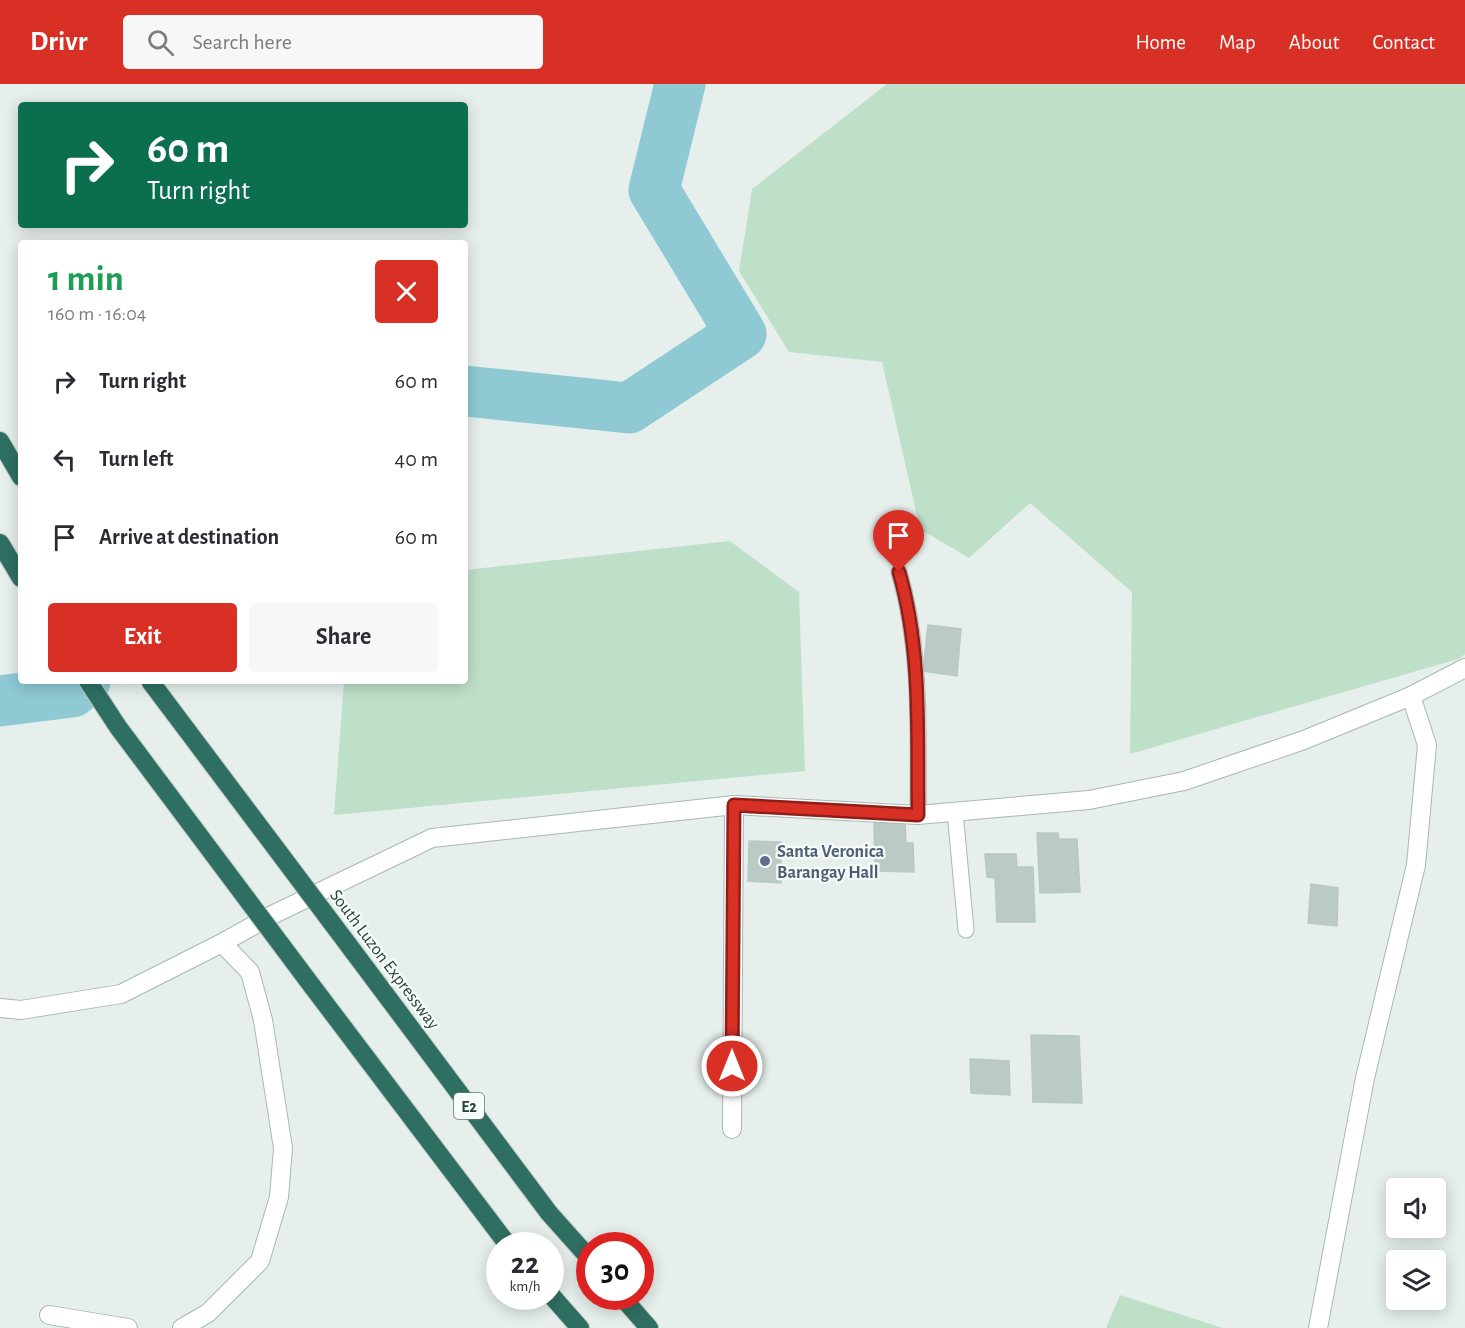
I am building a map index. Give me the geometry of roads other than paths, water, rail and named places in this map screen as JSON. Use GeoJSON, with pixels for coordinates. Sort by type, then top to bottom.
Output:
{"type":"FeatureCollection","features":[{"type":"Feature","properties":{"kind":"highway"},"geometry":{"type":"LineString","coordinates":[[0,441],[18,472]]}},
{"type":"Feature","properties":{"kind":"highway"},"geometry":{"type":"LineString","coordinates":[[0,543],[18,573]]}},
{"type":"Feature","properties":{"kind":"highway"},"geometry":{"type":"LineString","coordinates":[[90,684],[118,727],[498,1232]]}},
{"type":"Feature","properties":{"kind":"highway","name":"South Luzon Expressway"},"geometry":{"type":"LineString","coordinates":[[152,684],[549,1213],[576,1243]]}},
{"type":"Feature","properties":{"kind":"highway"},"geometry":{"type":"LineString","coordinates":[[564,1310],[580,1328]]}},
{"type":"Feature","properties":{"kind":"highway"},"geometry":{"type":"LineString","coordinates":[[633,1310],[649,1328]]}},
{"type":"Feature","properties":{"kind":"street"},"geometry":{"type":"LineString","coordinates":[[0,1008],[21,1010],[121,994],[272,915],[432,838],[734,805],[918,815],[1089,800],[1184,782],[1304,740],[1411,696],[1465,668]]}},
{"type":"Feature","properties":{"kind":"street"},"geometry":{"type":"LineString","coordinates":[[1318,1328],[1365,1078],[1416,866],[1427,745],[1411,696]]}},
{"type":"Feature","properties":{"kind":"street"},"geometry":{"type":"LineString","coordinates":[[732,1129],[734,805]]}},
{"type":"Feature","properties":{"kind":"street"},"geometry":{"type":"LineString","coordinates":[[182,1328],[208,1313],[260,1261],[279,1197],[283,1148],[263,1020],[250,972],[222,943]]}},
{"type":"Feature","properties":{"kind":"street"},"geometry":{"type":"LineString","coordinates":[[49,1315],[128,1328]]}},
{"type":"Feature","properties":{"kind":"lane"},"geometry":{"type":"LineString","coordinates":[[899,572],[908,603],[917,683],[918,815]]}},
{"type":"Feature","properties":{"kind":"lane"},"geometry":{"type":"LineString","coordinates":[[955,812],[966,930]]}},
{"type":"Feature","properties":{"kind":"waterway"},"geometry":{"type":"LineString","coordinates":[[468,391],[629,408],[741,334],[654,190],[680,84]]}},
{"type":"Feature","properties":{"kind":"waterway"},"geometry":{"type":"LineString","coordinates":[[0,701],[72,692],[81,684]]}},
{"type":"Feature","properties":{"kind":"place","name":"Santa Veronica Barangay Hall"},"geometry":{"type":"Point","coordinates":[765,861]}}]}
